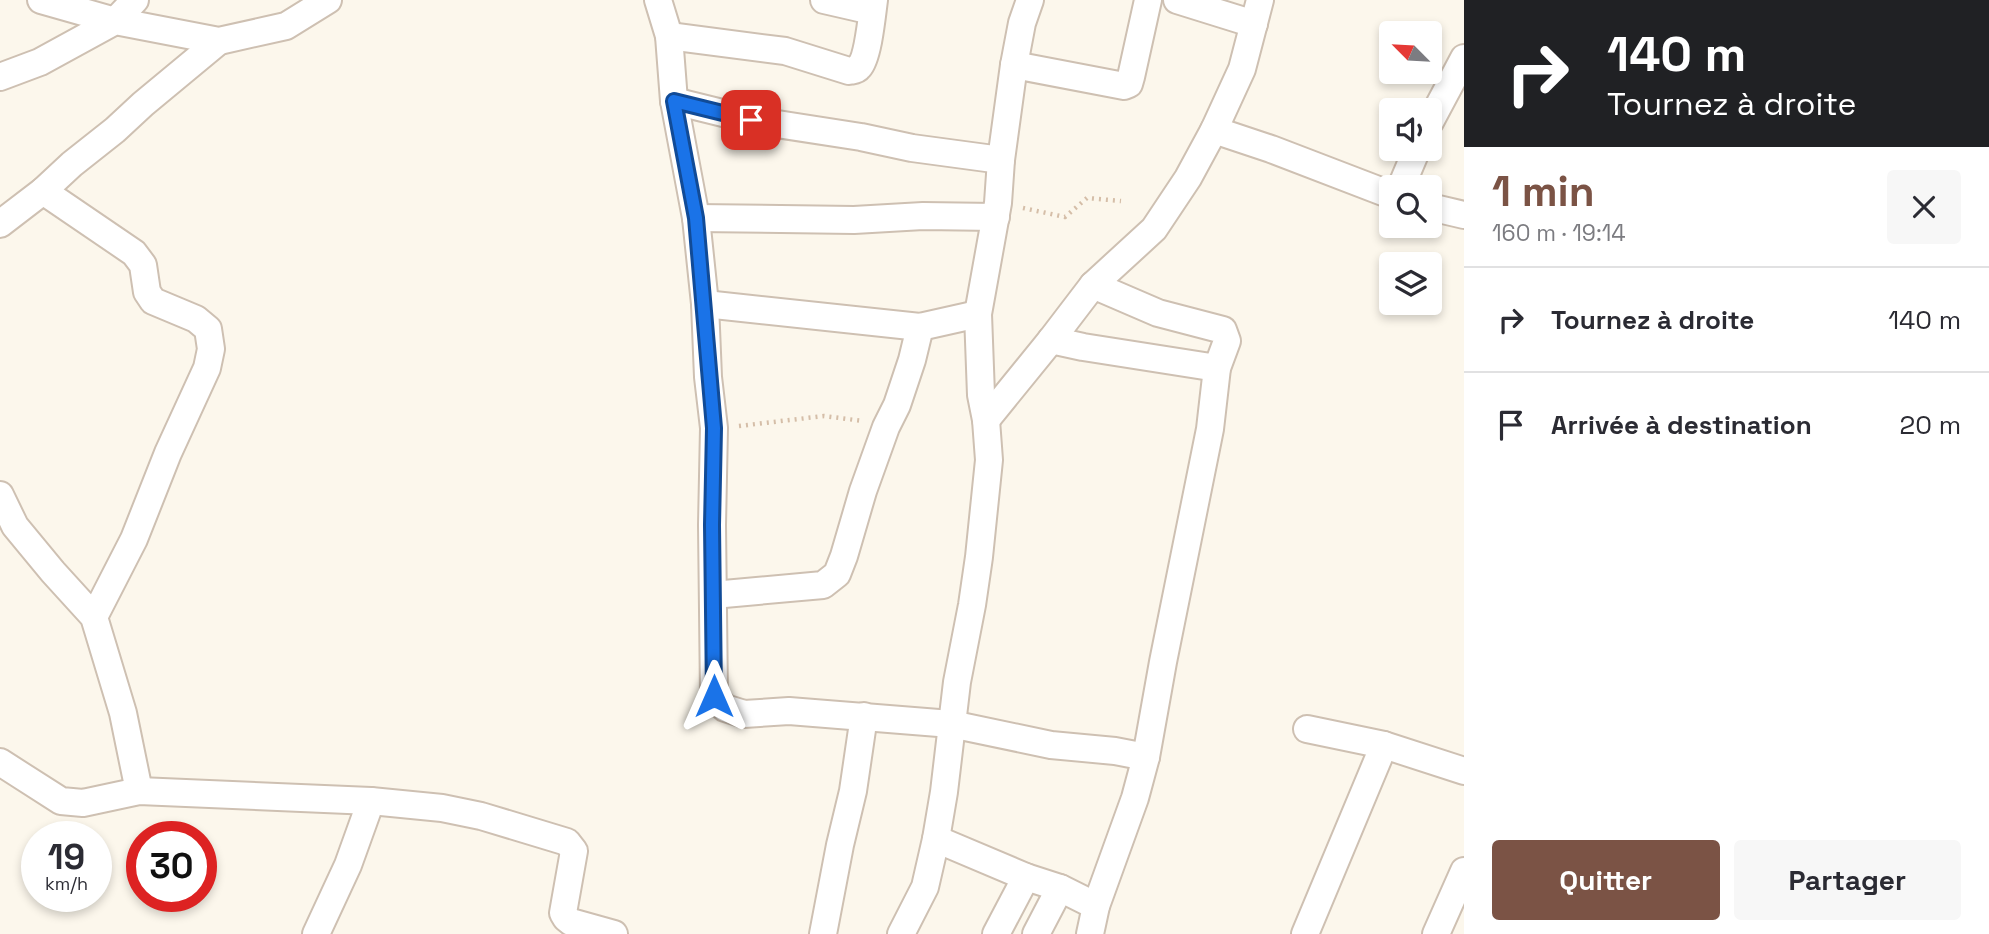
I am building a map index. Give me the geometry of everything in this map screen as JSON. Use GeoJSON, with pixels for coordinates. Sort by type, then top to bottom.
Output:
{"type":"FeatureCollection","features":[{"type":"Feature","properties":{"kind":"street"},"geometry":{"type":"LineString","coordinates":[[41,0],[115,21],[219,41],[286,26],[328,0]]}},
{"type":"Feature","properties":{"kind":"street"},"geometry":{"type":"LineString","coordinates":[[0,77],[40,62],[115,21],[135,0]]}},
{"type":"Feature","properties":{"kind":"street"},"geometry":{"type":"LineString","coordinates":[[658,0],[669,36],[674,101],[696,218],[705,304],[708,377],[714,428],[714,696],[725,708],[744,714],[789,711],[951,724],[1051,745],[1146,757]]}},
{"type":"Feature","properties":{"kind":"street"},"geometry":{"type":"LineString","coordinates":[[669,36],[768,47],[849,71],[855,70],[860,67],[867,48],[873,5],[824,0]]}},
{"type":"Feature","properties":{"kind":"street"},"geometry":{"type":"LineString","coordinates":[[901,934],[925,887],[936,839],[951,724],[979,557],[989,460],[986,419],[981,396],[978,314],[997,210],[1014,65],[1030,0]]}},
{"type":"Feature","properties":{"kind":"street"},"geometry":{"type":"LineString","coordinates":[[1014,65],[1124,86],[1129,83],[1131,77],[1148,0]]}},
{"type":"Feature","properties":{"kind":"street"},"geometry":{"type":"LineString","coordinates":[[986,419],[1093,285],[1154,229],[1188,178],[1242,69],[1257,12],[1177,0]]}},
{"type":"Feature","properties":{"kind":"street"},"geometry":{"type":"LineString","coordinates":[[0,224],[43,191],[219,41]]}},
{"type":"Feature","properties":{"kind":"street"},"geometry":{"type":"LineString","coordinates":[[1442,99],[1464,58]]}},
{"type":"Feature","properties":{"kind":"street"},"geometry":{"type":"LineString","coordinates":[[674,101],[751,120],[912,148],[1001,160]]}},
{"type":"Feature","properties":{"kind":"street"},"geometry":{"type":"LineString","coordinates":[[1214,130],[1379,190]]}},
{"type":"Feature","properties":{"kind":"street"},"geometry":{"type":"LineString","coordinates":[[43,191],[134,253],[143,265],[147,292],[153,300],[196,319],[208,329],[211,349],[207,368],[168,453],[134,539],[94,617]]}},
{"type":"Feature","properties":{"kind":"street"},"geometry":{"type":"LineString","coordinates":[[1442,209],[1464,215]]}},
{"type":"Feature","properties":{"kind":"street"},"geometry":{"type":"LineString","coordinates":[[696,218],[854,220],[997,210]]}},
{"type":"Feature","properties":{"kind":"street"},"geometry":{"type":"LineString","coordinates":[[1090,934],[1096,906],[1135,798],[1146,757],[1210,429],[1217,368],[1227,341],[1223,330],[1158,313],[1093,285]]}},
{"type":"Feature","properties":{"kind":"street"},"geometry":{"type":"LineString","coordinates":[[705,304],[920,327],[978,314]]}},
{"type":"Feature","properties":{"kind":"street"},"geometry":{"type":"LineString","coordinates":[[713,595],[824,585],[837,574],[863,491],[886,427],[897,405],[920,327]]}},
{"type":"Feature","properties":{"kind":"street"},"geometry":{"type":"LineString","coordinates":[[1051,340],[1217,368]]}},
{"type":"Feature","properties":{"kind":"street"},"geometry":{"type":"LineString","coordinates":[[0,495],[16,526],[94,617],[123,713],[139,791]]}},
{"type":"Feature","properties":{"kind":"street"},"geometry":{"type":"LineString","coordinates":[[823,934],[853,791],[864,716]]}},
{"type":"Feature","properties":{"kind":"street"},"geometry":{"type":"LineString","coordinates":[[1307,729],[1384,745],[1464,771]]}},
{"type":"Feature","properties":{"kind":"street"},"geometry":{"type":"LineString","coordinates":[[1305,934],[1384,745]]}},
{"type":"Feature","properties":{"kind":"street"},"geometry":{"type":"LineString","coordinates":[[0,762],[61,801],[83,803],[139,791],[371,800],[468,813],[567,842],[574,851],[563,913],[571,922],[614,934]]}},
{"type":"Feature","properties":{"kind":"street"},"geometry":{"type":"LineString","coordinates":[[316,934],[348,865],[371,800]]}},
{"type":"Feature","properties":{"kind":"street"},"geometry":{"type":"LineString","coordinates":[[936,839],[1026,877],[1060,888],[1096,906]]}},
{"type":"Feature","properties":{"kind":"street"},"geometry":{"type":"LineString","coordinates":[[1436,934],[1464,871]]}},
{"type":"Feature","properties":{"kind":"street"},"geometry":{"type":"LineString","coordinates":[[996,934],[1026,877]]}},
{"type":"Feature","properties":{"kind":"street"},"geometry":{"type":"LineString","coordinates":[[1036,934],[1060,888]]}},
{"type":"Feature","properties":{"kind":"path"},"geometry":{"type":"LineString","coordinates":[[997,210],[1065,217],[1087,198],[1121,201]]}},
{"type":"Feature","properties":{"kind":"path"},"geometry":{"type":"LineString","coordinates":[[714,428],[824,416],[878,423],[886,427]]}},
{"type":"Feature","properties":{"kind":"route"},"geometry":{"type":"LineString","coordinates":[[714,696],[714,428],[696,218],[674,101],[751,120]]}}]}
